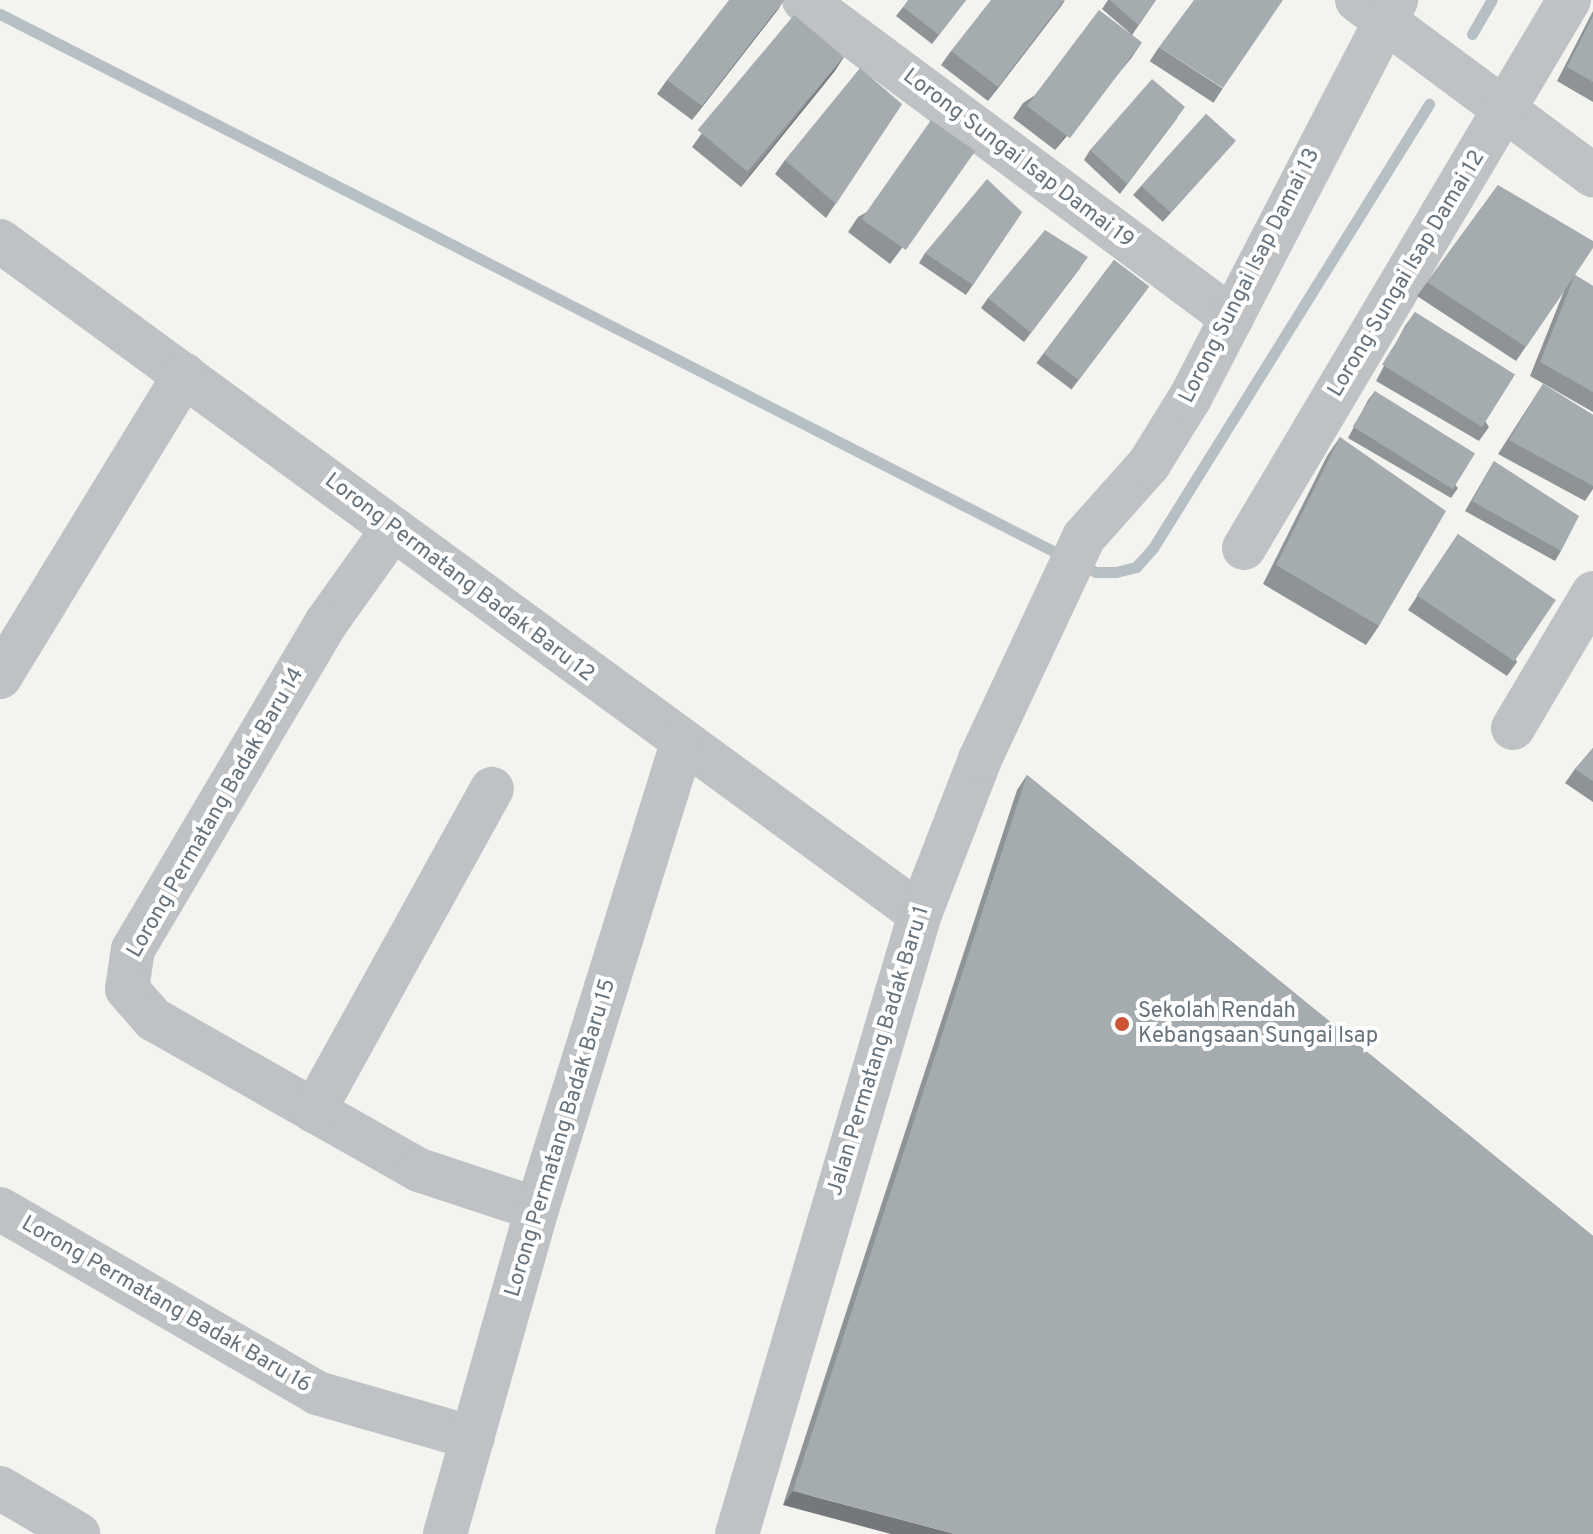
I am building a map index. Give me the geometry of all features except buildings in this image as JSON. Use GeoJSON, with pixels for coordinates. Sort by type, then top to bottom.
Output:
{"type":"FeatureCollection","features":[{"type":"Feature","properties":{"kind":"street","name":"Lorong Sungai Isap Damai 19"},"geometry":{"type":"LineString","coordinates":[[804,0],[1232,318]]}},
{"type":"Feature","properties":{"kind":"street","name":"Lorong Sungai Isap Damai 12"},"geometry":{"type":"LineString","coordinates":[[1244,548],[1569,0]]}},
{"type":"Feature","properties":{"kind":"street","name":"Lorong Sungai Isap Damai 13"},"geometry":{"type":"LineString","coordinates":[[1060,583],[1084,537],[1149,464],[1232,318],[1379,7]]}},
{"type":"Feature","properties":{"kind":"street"},"geometry":{"type":"LineString","coordinates":[[1379,7],[1504,110],[1593,175]]}},
{"type":"Feature","properties":{"kind":"street","name":"Lorong Permatang Badak Baru 12"},"geometry":{"type":"LineString","coordinates":[[0,241],[682,744],[920,914]]}},
{"type":"Feature","properties":{"kind":"street"},"geometry":{"type":"LineString","coordinates":[[0,677],[184,375]]}},
{"type":"Feature","properties":{"kind":"street","name":"Lorong Permatang Badak Baru 14"},"geometry":{"type":"LineString","coordinates":[[393,529],[326,623],[126,968],[127,989],[153,1019],[419,1170],[537,1209]]}},
{"type":"Feature","properties":{"kind":"street","name":"Jalan Permatang Badak Baru 1"},"geometry":{"type":"LineString","coordinates":[[743,1532],[920,914],[980,759],[1060,583]]}},
{"type":"Feature","properties":{"kind":"street"},"geometry":{"type":"LineString","coordinates":[[1513,728],[1592,597]]}},
{"type":"Feature","properties":{"kind":"street","name":"Lorong Permatang Badak Baru 15"},"geometry":{"type":"LineString","coordinates":[[445,1534],[537,1209],[682,744]]}},
{"type":"Feature","properties":{"kind":"street"},"geometry":{"type":"LineString","coordinates":[[314,1111],[492,789]]}},
{"type":"Feature","properties":{"kind":"street","name":"Lorong Permatang Badak Baru 16"},"geometry":{"type":"LineString","coordinates":[[0,1209],[317,1393],[473,1438]]}},
{"type":"Feature","properties":{"kind":"street"},"geometry":{"type":"LineString","coordinates":[[0,1488],[78,1534]]}},
{"type":"Feature","properties":{"kind":"waterway"},"geometry":{"type":"LineString","coordinates":[[1472,34],[1492,0]]}},
{"type":"Feature","properties":{"kind":"waterway"},"geometry":{"type":"LineString","coordinates":[[0,14],[1065,557]]}},
{"type":"Feature","properties":{"kind":"waterway"},"geometry":{"type":"LineString","coordinates":[[1081,565],[1096,572],[1116,572],[1136,567],[1153,548],[1429,104]]}},
{"type":"Feature","properties":{"kind":"place","name":"Sekolah Rendah Kebangsaan Sungai Isap"},"geometry":{"type":"Point","coordinates":[1122,1024]}}]}
